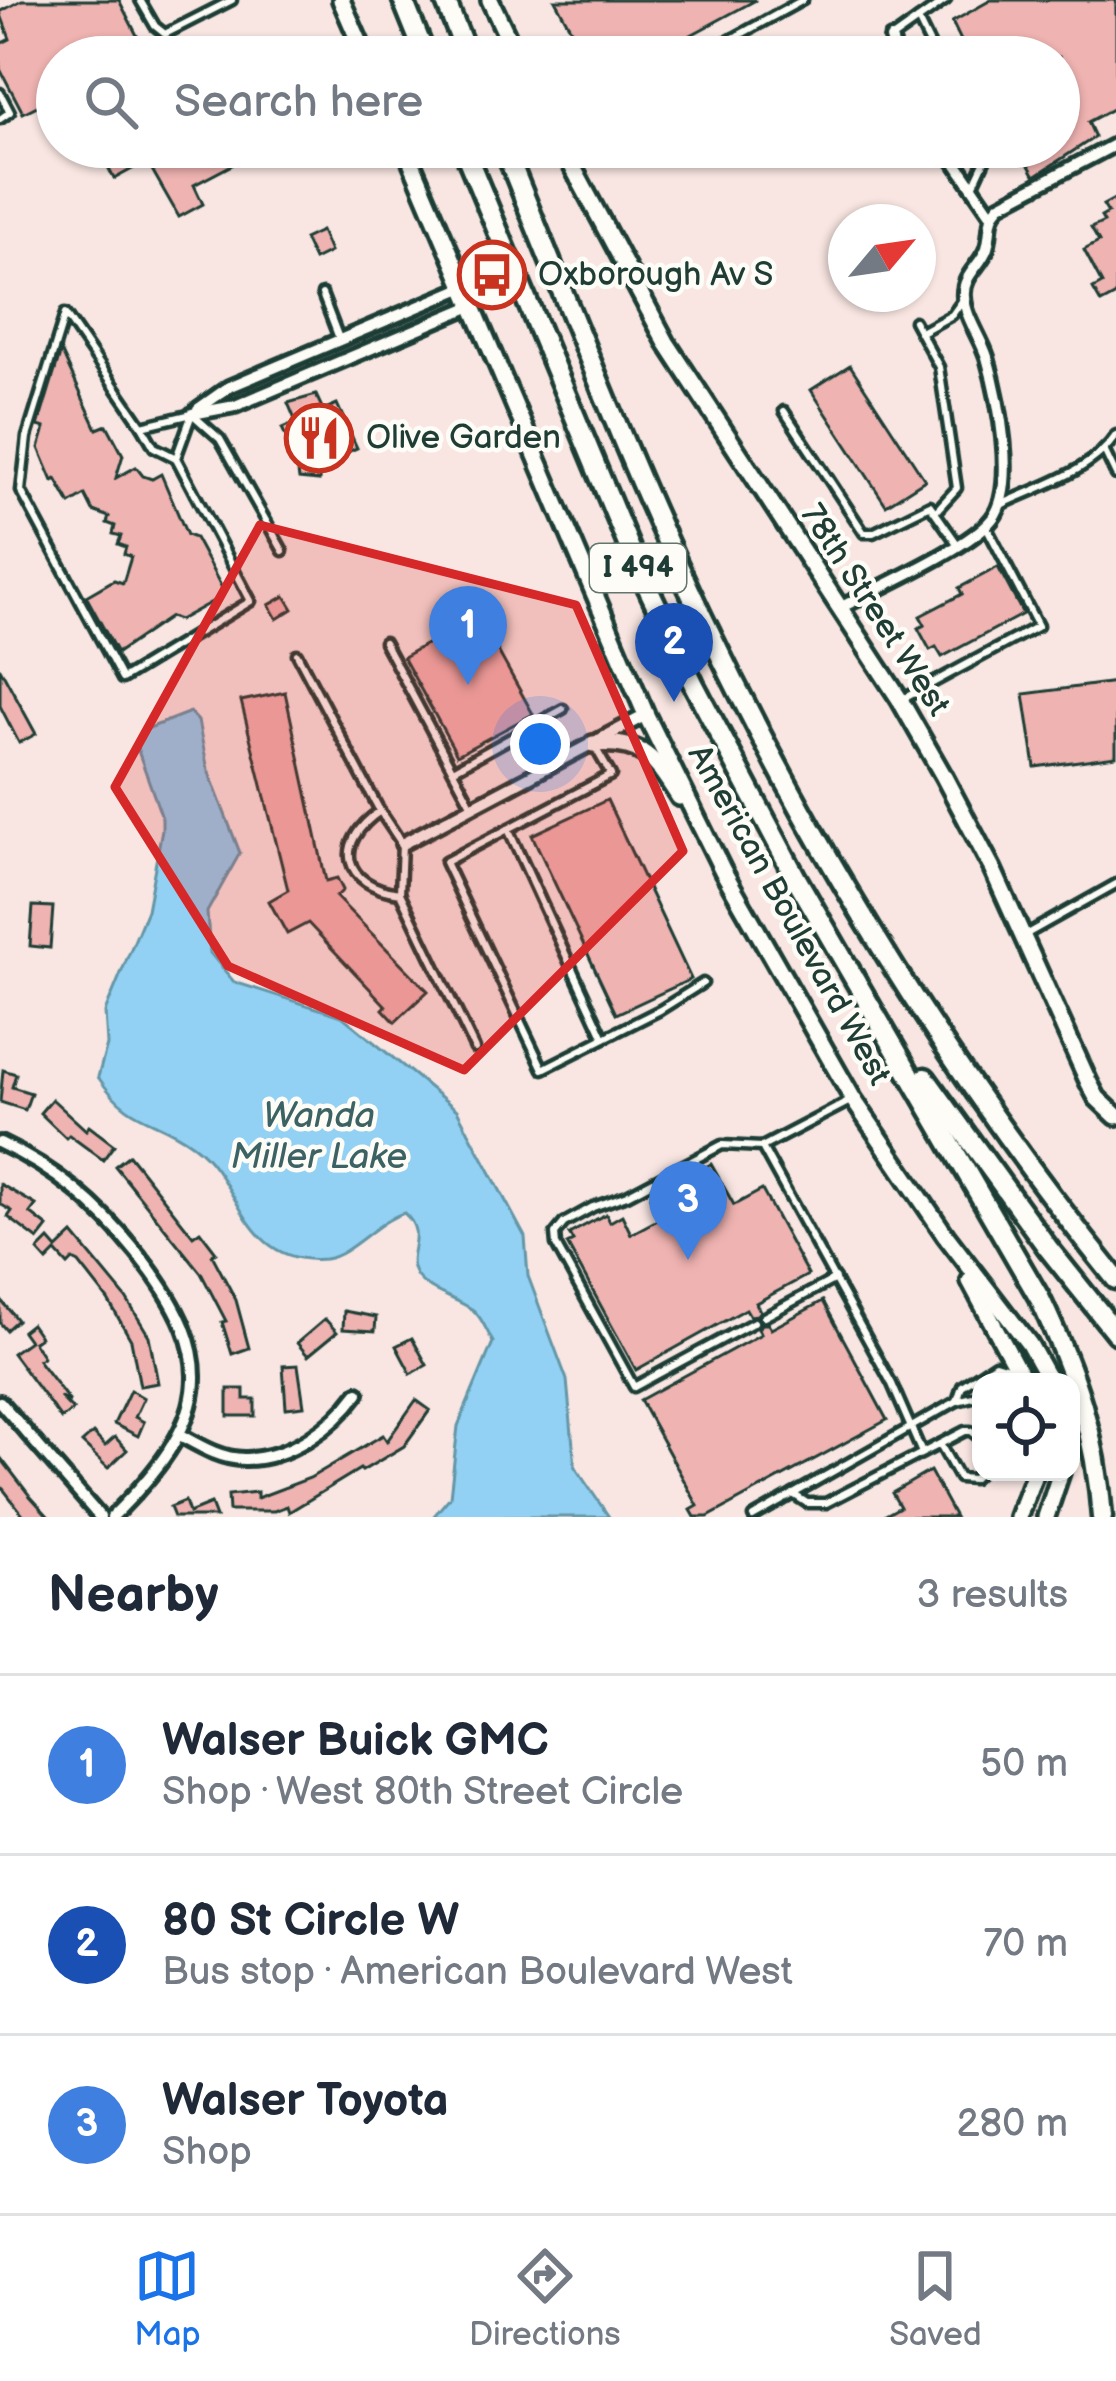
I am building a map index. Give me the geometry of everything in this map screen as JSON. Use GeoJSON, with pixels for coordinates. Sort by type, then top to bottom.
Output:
{"type":"FeatureCollection","features":[{"type":"Feature","properties":{"kind":"highway"},"geometry":{"type":"LineString","coordinates":[[403,0],[418,36]]}},
{"type":"Feature","properties":{"kind":"highway"},"geometry":{"type":"LineString","coordinates":[[445,0],[460,36]]}},
{"type":"Feature","properties":{"kind":"highway","name":"I 494"},"geometry":{"type":"LineString","coordinates":[[472,168],[658,613],[796,878],[851,970],[947,1110],[1116,1333]]}},
{"type":"Feature","properties":{"kind":"highway","name":"I 494"},"geometry":{"type":"LineString","coordinates":[[513,168],[657,519],[760,734],[906,987],[964,1075],[1116,1279]]}},
{"type":"Feature","properties":{"kind":"highway"},"geometry":{"type":"LineString","coordinates":[[851,970],[1058,1336],[1090,1428],[1102,1517]]}},
{"type":"Feature","properties":{"kind":"highway"},"geometry":{"type":"LineString","coordinates":[[1083,1238],[1116,1268]]}},
{"type":"Feature","properties":{"kind":"street"},"geometry":{"type":"LineString","coordinates":[[341,0],[357,36]]}},
{"type":"Feature","properties":{"kind":"street"},"geometry":{"type":"LineString","coordinates":[[490,0],[507,36]]}},
{"type":"Feature","properties":{"kind":"street"},"geometry":{"type":"LineString","coordinates":[[1080,163],[1116,144]]}},
{"type":"Feature","properties":{"kind":"street","name":"American Boulevard West"},"geometry":{"type":"LineString","coordinates":[[414,168],[646,715],[716,855],[853,1099],[1045,1373]]}},
{"type":"Feature","properties":{"kind":"street","name":"78th Street West"},"geometry":{"type":"LineString","coordinates":[[573,168],[666,342],[944,775],[1024,936],[1089,1083],[1116,1116]]}},
{"type":"Feature","properties":{"kind":"street"},"geometry":{"type":"LineString","coordinates":[[959,168],[991,214]]}},
{"type":"Feature","properties":{"kind":"street"},"geometry":{"type":"LineString","coordinates":[[840,608],[958,544],[986,526],[1003,504],[1005,469],[989,366],[964,298],[967,276],[988,243],[991,214],[1070,168]]}},
{"type":"Feature","properties":{"kind":"street"},"geometry":{"type":"LineString","coordinates":[[192,414],[229,387],[467,286]]}},
{"type":"Feature","properties":{"kind":"street"},"geometry":{"type":"LineString","coordinates":[[192,414],[235,406],[475,304]]}},
{"type":"Feature","properties":{"kind":"street"},"geometry":{"type":"LineString","coordinates":[[402,844],[646,715]]}},
{"type":"Feature","properties":{"kind":"street"},"geometry":{"type":"LineString","coordinates":[[593,744],[629,744],[654,759],[716,855]]}},
{"type":"Feature","properties":{"kind":"street"},"geometry":{"type":"LineString","coordinates":[[0,1143],[87,1197],[126,1239],[178,1309],[194,1358],[190,1410],[180,1436],[158,1470],[112,1517]]}},
{"type":"Feature","properties":{"kind":"street","name":"American Boulevard West"},"geometry":{"type":"LineString","coordinates":[[946,1236],[1017,1373]]}},
{"type":"Feature","properties":{"kind":"street"},"geometry":{"type":"LineString","coordinates":[[180,1436],[228,1457],[248,1460],[287,1449],[340,1418],[358,1393]]}},
{"type":"Feature","properties":{"kind":"street"},"geometry":{"type":"LineString","coordinates":[[0,1402],[100,1517]]}},
{"type":"Feature","properties":{"kind":"street"},"geometry":{"type":"LineString","coordinates":[[1018,1517],[1032,1481]]}},
{"type":"Feature","properties":{"kind":"street"},"geometry":{"type":"LineString","coordinates":[[1046,1517],[1058,1481]]}},
{"type":"Feature","properties":{"kind":"lane"},"geometry":{"type":"LineString","coordinates":[[140,0],[154,26],[165,34],[232,0]]}},
{"type":"Feature","properties":{"kind":"lane"},"geometry":{"type":"LineString","coordinates":[[737,36],[802,0]]}},
{"type":"Feature","properties":{"kind":"lane"},"geometry":{"type":"LineString","coordinates":[[895,36],[946,0]]}},
{"type":"Feature","properties":{"kind":"lane"},"geometry":{"type":"LineString","coordinates":[[918,20],[926,36]]}},
{"type":"Feature","properties":{"kind":"lane"},"geometry":{"type":"LineString","coordinates":[[0,92],[10,112],[0,119]]}},
{"type":"Feature","properties":{"kind":"lane"},"geometry":{"type":"LineString","coordinates":[[972,188],[981,168]]}},
{"type":"Feature","properties":{"kind":"lane"},"geometry":{"type":"LineString","coordinates":[[322,294],[340,342]]}},
{"type":"Feature","properties":{"kind":"lane"},"geometry":{"type":"LineString","coordinates":[[921,333],[952,315],[964,298]]}},
{"type":"Feature","properties":{"kind":"lane"},"geometry":{"type":"LineString","coordinates":[[65,314],[154,447],[176,458],[251,601],[122,679],[21,491],[27,436],[65,314]]}},
{"type":"Feature","properties":{"kind":"lane"},"geometry":{"type":"LineString","coordinates":[[914,321],[939,367],[957,488],[936,511]]}},
{"type":"Feature","properties":{"kind":"lane"},"geometry":{"type":"LineString","coordinates":[[784,411],[864,532],[873,533],[923,505],[936,511],[958,544]]}},
{"type":"Feature","properties":{"kind":"lane"},"geometry":{"type":"LineString","coordinates":[[142,427],[192,414]]}},
{"type":"Feature","properties":{"kind":"lane"},"geometry":{"type":"LineString","coordinates":[[176,458],[192,414]]}},
{"type":"Feature","properties":{"kind":"lane"},"geometry":{"type":"LineString","coordinates":[[192,414],[220,439],[284,550]]}},
{"type":"Feature","properties":{"kind":"lane"},"geometry":{"type":"LineString","coordinates":[[1003,504],[1076,470],[1104,451],[1116,435]]}},
{"type":"Feature","properties":{"kind":"lane"},"geometry":{"type":"LineString","coordinates":[[1104,451],[1116,475]]}},
{"type":"Feature","properties":{"kind":"lane"},"geometry":{"type":"LineString","coordinates":[[900,700],[1038,626],[986,526]]}},
{"type":"Feature","properties":{"kind":"lane"},"geometry":{"type":"LineString","coordinates":[[384,642],[473,808]]}},
{"type":"Feature","properties":{"kind":"lane"},"geometry":{"type":"LineString","coordinates":[[297,654],[402,844],[400,893],[476,1049]]}},
{"type":"Feature","properties":{"kind":"lane"},"geometry":{"type":"LineString","coordinates":[[453,770],[563,709]]}},
{"type":"Feature","properties":{"kind":"lane"},"geometry":{"type":"LineString","coordinates":[[593,744],[610,775],[445,862],[462,901],[543,1069],[703,983]]}},
{"type":"Feature","properties":{"kind":"lane"},"geometry":{"type":"LineString","coordinates":[[380,811],[359,825],[350,858],[356,875],[377,890],[400,893]]}},
{"type":"Feature","properties":{"kind":"lane"},"geometry":{"type":"LineString","coordinates":[[508,829],[604,1039]]}},
{"type":"Feature","properties":{"kind":"lane"},"geometry":{"type":"LineString","coordinates":[[1024,936],[1116,884]]}},
{"type":"Feature","properties":{"kind":"lane"},"geometry":{"type":"LineString","coordinates":[[754,1322],[634,1388],[556,1245],[555,1234],[564,1223],[722,1145],[762,1148],[853,1099]]}},
{"type":"Feature","properties":{"kind":"lane"},"geometry":{"type":"LineString","coordinates":[[762,1148],[836,1279],[913,1426],[922,1453]]}},
{"type":"Feature","properties":{"kind":"lane"},"geometry":{"type":"LineString","coordinates":[[764,1317],[836,1279]]}},
{"type":"Feature","properties":{"kind":"lane"},"geometry":{"type":"LineString","coordinates":[[957,1402],[962,1386],[995,1364],[1012,1366]]}},
{"type":"Feature","properties":{"kind":"lane"},"geometry":{"type":"LineString","coordinates":[[1007,1373],[1012,1366]]}},
{"type":"Feature","properties":{"kind":"lane"},"geometry":{"type":"LineString","coordinates":[[753,1517],[972,1398]]}},
{"type":"Feature","properties":{"kind":"lane"},"geometry":{"type":"LineString","coordinates":[[794,1494],[807,1503],[826,1503],[972,1431]]}},
{"type":"Feature","properties":{"kind":"lane"},"geometry":{"type":"LineString","coordinates":[[940,1444],[959,1478],[972,1479]]}},
{"type":"Feature","properties":{"kind":"highlighted area"},"geometry":{"type":"Polygon","coordinates":[[[260,525],[576,605],[683,851],[464,1070],[228,966],[115,787],[260,525]]]}},
{"type":"Feature","properties":{"kind":"water","name":"Wanda Miller Lake"},"geometry":{"type":"Polygon","coordinates":[[[190,712],[198,721],[208,770],[240,853],[207,912],[210,953],[234,982],[342,1016],[457,1110],[525,1237],[528,1276],[567,1380],[575,1467],[609,1517],[433,1517],[450,1497],[458,1426],[493,1342],[473,1310],[427,1286],[416,1275],[411,1221],[404,1213],[394,1217],[344,1252],[325,1259],[297,1258],[276,1249],[246,1218],[209,1160],[178,1135],[121,1104],[98,1077],[107,1045],[105,1012],[147,910],[162,829],[136,745],[144,730],[190,712]]]}},
{"type":"Feature","properties":{"kind":"building"},"geometry":{"type":"Polygon","coordinates":[[[22,0],[119,0],[137,36],[36,36],[36,106],[23,113],[0,69],[0,44],[10,39],[0,12],[22,0]]]}},
{"type":"Feature","properties":{"kind":"building"},"geometry":{"type":"Polygon","coordinates":[[[555,0],[756,0],[689,36],[575,36],[555,0]]]}},
{"type":"Feature","properties":{"kind":"building"},"geometry":{"type":"Polygon","coordinates":[[[991,0],[1116,0],[1116,107],[1088,122],[1095,137],[1080,147],[1080,36],[959,36],[952,22],[991,0]]]}},
{"type":"Feature","properties":{"kind":"building"},"geometry":{"type":"Polygon","coordinates":[[[108,168],[134,168],[114,179],[108,168]]]}},
{"type":"Feature","properties":{"kind":"building"},"geometry":{"type":"Polygon","coordinates":[[[151,168],[226,168],[194,185],[203,204],[179,217],[151,168]]]}},
{"type":"Feature","properties":{"kind":"building"},"geometry":{"type":"Polygon","coordinates":[[[1116,198],[1116,295],[1101,303],[1093,289],[1102,284],[1084,250],[1099,242],[1091,228],[1104,222],[1101,217],[1108,213],[1103,205],[1116,198]]]}},
{"type":"Feature","properties":{"kind":"building"},"geometry":{"type":"Polygon","coordinates":[[[321,231],[330,252],[314,260],[304,239],[321,231]]]}},
{"type":"Feature","properties":{"kind":"building"},"geometry":{"type":"Polygon","coordinates":[[[61,351],[97,429],[107,425],[123,455],[116,478],[136,467],[152,479],[161,474],[187,535],[195,538],[222,588],[219,598],[179,620],[170,617],[117,653],[86,596],[114,580],[123,583],[131,557],[118,544],[121,536],[113,534],[115,526],[107,523],[109,517],[93,511],[85,495],[70,504],[56,479],[53,481],[39,448],[45,428],[38,426],[61,351]]]}},
{"type":"Feature","properties":{"kind":"building"},"geometry":{"type":"Polygon","coordinates":[[[850,365],[925,480],[886,505],[811,390],[850,365]]]}},
{"type":"Feature","properties":{"kind":"building","name":"Olive Garden"},"geometry":{"type":"Polygon","coordinates":[[[316,395],[323,410],[337,404],[357,448],[320,464],[319,481],[299,479],[296,458],[282,428],[296,422],[288,403],[316,395]]]}},
{"type":"Feature","properties":{"kind":"building"},"geometry":{"type":"Polygon","coordinates":[[[998,567],[1023,614],[942,657],[936,647],[930,650],[918,628],[925,625],[920,616],[962,594],[959,588],[998,567]]]}},
{"type":"Feature","properties":{"kind":"building"},"geometry":{"type":"Polygon","coordinates":[[[285,596],[293,609],[277,619],[269,605],[285,596]]]}},
{"type":"Feature","properties":{"kind":"building"},"geometry":{"type":"Polygon","coordinates":[[[478,615],[533,714],[457,755],[403,657],[478,615]]]}},
{"type":"Feature","properties":{"kind":"building"},"geometry":{"type":"Polygon","coordinates":[[[0,668],[36,734],[19,743],[0,706],[0,668]]]}},
{"type":"Feature","properties":{"kind":"building"},"geometry":{"type":"Polygon","coordinates":[[[1116,682],[1116,756],[1035,767],[1024,694],[1116,682]]]}},
{"type":"Feature","properties":{"kind":"building"},"geometry":{"type":"Polygon","coordinates":[[[285,692],[326,881],[337,878],[343,890],[336,897],[428,991],[395,1022],[383,1009],[386,1006],[308,923],[287,934],[269,901],[288,890],[241,701],[285,692]]]}},
{"type":"Feature","properties":{"kind":"building"},"geometry":{"type":"Polygon","coordinates":[[[607,800],[691,979],[616,1014],[532,835],[607,800]]]}},
{"type":"Feature","properties":{"kind":"building"},"geometry":{"type":"Polygon","coordinates":[[[33,906],[53,907],[50,948],[30,946],[33,906]]]}},
{"type":"Feature","properties":{"kind":"building"},"geometry":{"type":"Polygon","coordinates":[[[3,1070],[16,1074],[12,1087],[31,1093],[25,1110],[0,1102],[3,1070]]]}},
{"type":"Feature","properties":{"kind":"building"},"geometry":{"type":"Polygon","coordinates":[[[52,1099],[86,1130],[89,1126],[114,1145],[103,1160],[69,1135],[66,1138],[40,1113],[52,1099]]]}},
{"type":"Feature","properties":{"kind":"building"},"geometry":{"type":"Polygon","coordinates":[[[129,1155],[193,1236],[200,1231],[216,1252],[212,1255],[236,1300],[249,1348],[232,1354],[222,1322],[226,1321],[201,1273],[115,1166],[129,1155]]]}},
{"type":"Feature","properties":{"kind":"building"},"geometry":{"type":"Polygon","coordinates":[[[711,1164],[734,1205],[762,1190],[808,1275],[756,1303],[757,1315],[750,1316],[746,1309],[636,1370],[567,1244],[573,1241],[569,1234],[606,1214],[610,1222],[622,1215],[631,1234],[661,1218],[650,1197],[711,1164]]]}},
{"type":"Feature","properties":{"kind":"building"},"geometry":{"type":"Polygon","coordinates":[[[0,1184],[36,1205],[30,1213],[48,1227],[38,1240],[8,1217],[12,1211],[0,1204],[0,1184]]]}},
{"type":"Feature","properties":{"kind":"building"},"geometry":{"type":"Polygon","coordinates":[[[73,1234],[126,1298],[149,1336],[158,1383],[140,1386],[131,1340],[79,1263],[73,1260],[68,1265],[56,1252],[47,1261],[38,1251],[49,1240],[57,1249],[73,1234]]]}},
{"type":"Feature","properties":{"kind":"building"},"geometry":{"type":"Polygon","coordinates":[[[0,1299],[17,1320],[6,1330],[0,1323],[0,1299]]]}},
{"type":"Feature","properties":{"kind":"building"},"geometry":{"type":"Polygon","coordinates":[[[823,1301],[887,1420],[708,1517],[695,1517],[691,1510],[698,1506],[640,1400],[761,1334],[761,1324],[771,1329],[823,1301]]]}},
{"type":"Feature","properties":{"kind":"building"},"geometry":{"type":"Polygon","coordinates":[[[344,1311],[376,1317],[375,1331],[343,1329],[344,1311]]]}},
{"type":"Feature","properties":{"kind":"building"},"geometry":{"type":"Polygon","coordinates":[[[325,1319],[337,1332],[308,1356],[297,1343],[325,1319]]]}},
{"type":"Feature","properties":{"kind":"building"},"geometry":{"type":"Polygon","coordinates":[[[31,1324],[40,1337],[33,1342],[43,1357],[38,1360],[73,1410],[61,1419],[12,1353],[29,1341],[22,1331],[31,1324]]]}},
{"type":"Feature","properties":{"kind":"building"},"geometry":{"type":"Polygon","coordinates":[[[412,1338],[427,1365],[411,1374],[396,1346],[412,1338]]]}},
{"type":"Feature","properties":{"kind":"building"},"geometry":{"type":"Polygon","coordinates":[[[298,1365],[304,1406],[286,1408],[283,1366],[298,1365]]]}},
{"type":"Feature","properties":{"kind":"building"},"geometry":{"type":"Polygon","coordinates":[[[228,1389],[244,1389],[244,1399],[255,1399],[255,1416],[228,1416],[228,1389]]]}},
{"type":"Feature","properties":{"kind":"building"},"geometry":{"type":"Polygon","coordinates":[[[130,1390],[144,1398],[135,1417],[144,1422],[138,1436],[114,1424],[130,1390]]]}},
{"type":"Feature","properties":{"kind":"building"},"geometry":{"type":"Polygon","coordinates":[[[416,1400],[430,1410],[404,1446],[362,1471],[289,1512],[287,1506],[274,1511],[229,1511],[228,1495],[257,1492],[257,1498],[310,1478],[383,1435],[387,1441],[416,1400]]]}},
{"type":"Feature","properties":{"kind":"building"},"geometry":{"type":"Polygon","coordinates":[[[93,1433],[105,1446],[115,1437],[127,1450],[108,1468],[82,1443],[93,1433]]]}},
{"type":"Feature","properties":{"kind":"building"},"geometry":{"type":"Polygon","coordinates":[[[0,1457],[49,1517],[25,1517],[0,1485],[0,1457]]]}},
{"type":"Feature","properties":{"kind":"building"},"geometry":{"type":"Polygon","coordinates":[[[930,1471],[955,1517],[882,1517],[900,1507],[892,1493],[930,1471]]]}},
{"type":"Feature","properties":{"kind":"building"},"geometry":{"type":"Polygon","coordinates":[[[185,1501],[189,1513],[211,1504],[216,1517],[174,1517],[170,1507],[185,1501]]]}},
{"type":"Feature","properties":{"kind":"place","name":"Oxborough Av S"},"geometry":{"type":"Point","coordinates":[492,275]}},
{"type":"Feature","properties":{"kind":"place","name":"Olive Garden"},"geometry":{"type":"Point","coordinates":[319,438]}},
{"type":"Feature","properties":{"kind":"place","name":"Walser Buick GMC"},"geometry":{"type":"Point","coordinates":[468,685]}},
{"type":"Feature","properties":{"kind":"place","name":"80 St Circle W"},"geometry":{"type":"Point","coordinates":[674,702]}},
{"type":"Feature","properties":{"kind":"place","name":"Walser Toyota"},"geometry":{"type":"Point","coordinates":[688,1260]}}]}
